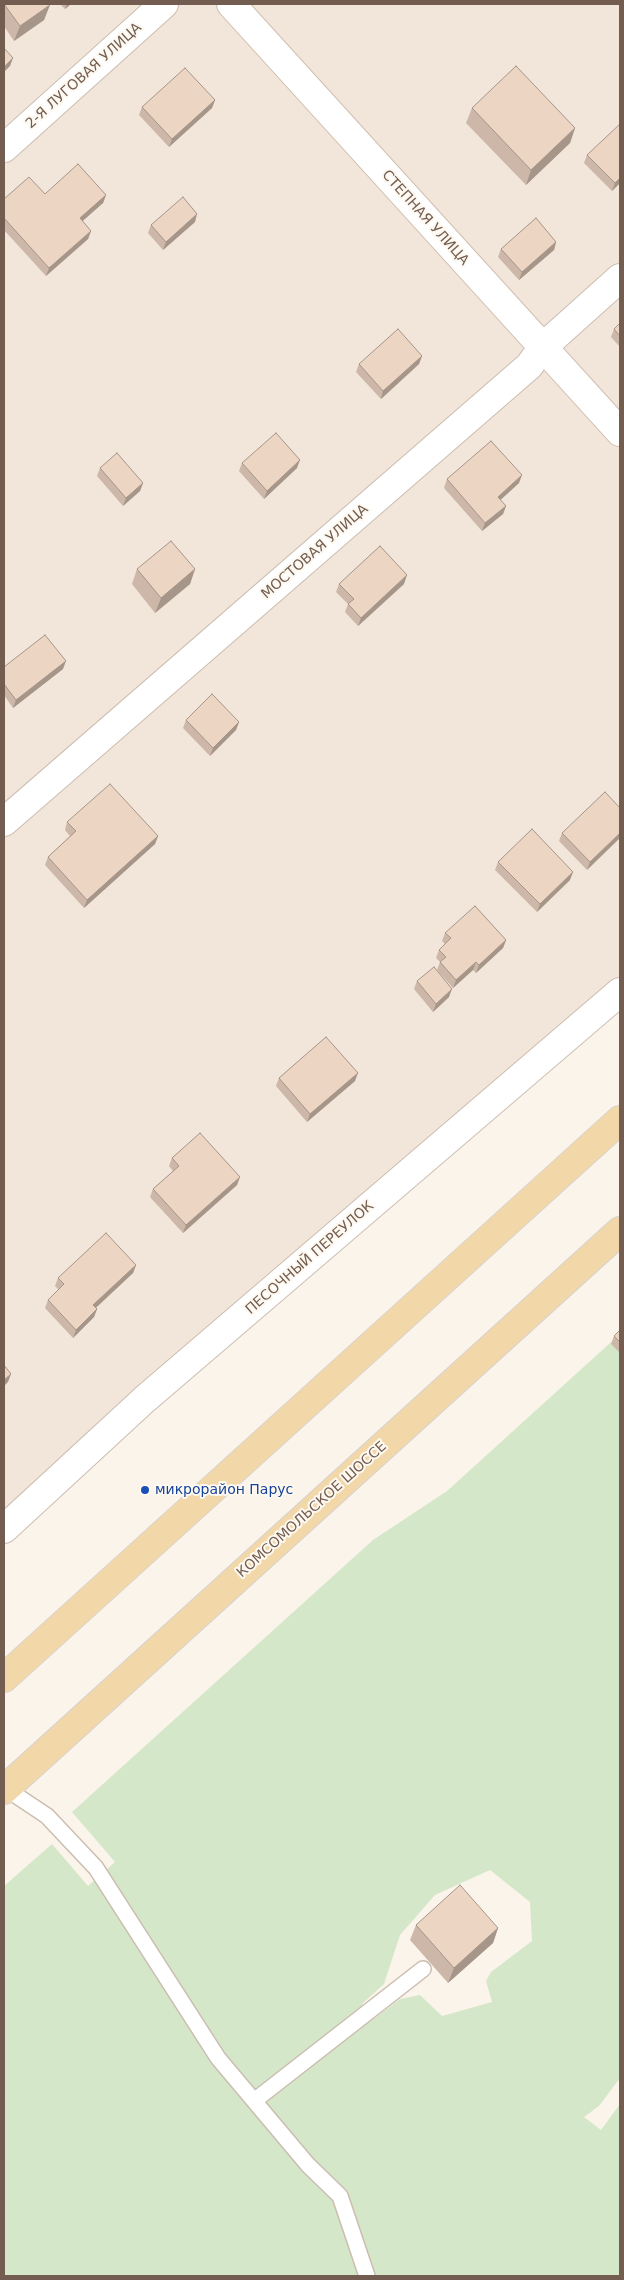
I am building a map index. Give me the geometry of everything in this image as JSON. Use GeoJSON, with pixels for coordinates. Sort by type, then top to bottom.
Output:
{"type":"FeatureCollection","features":[{"type":"Feature","properties":{"kind":"main road"},"geometry":{"type":"LineString","coordinates":[[4,1678],[620,1120]]}},
{"type":"Feature","properties":{"kind":"main road","name":"КОМСОМОЛЬСКОЕ ШОССЕ"},"geometry":{"type":"LineString","coordinates":[[4,1789],[620,1232]]}},
{"type":"Feature","properties":{"kind":"street","name":"2-Я ЛУГОВАЯ УЛИЦА"},"geometry":{"type":"LineString","coordinates":[[4,148],[164,4]]}},
{"type":"Feature","properties":{"kind":"street","name":"СТЕПНАЯ УЛИЦА"},"geometry":{"type":"LineString","coordinates":[[231,4],[620,432]]}},
{"type":"Feature","properties":{"kind":"street","name":"МОСТОВАЯ УЛИЦА"},"geometry":{"type":"LineString","coordinates":[[4,822],[529,366],[543,347],[620,278]]}},
{"type":"Feature","properties":{"kind":"street","name":"ПЕСОЧНЫЙ ПЕРЕУЛОК"},"geometry":{"type":"LineString","coordinates":[[4,1528],[145,1399],[620,992]]}},
{"type":"Feature","properties":{"kind":"lane"},"geometry":{"type":"LineString","coordinates":[[4,1789],[47,1816],[96,1868],[218,2058],[308,2165],[340,2196],[367,2276]]}},
{"type":"Feature","properties":{"kind":"lane"},"geometry":{"type":"LineString","coordinates":[[254,2101],[423,1969]]}},
{"type":"Feature","properties":{"kind":"shaded area"},"geometry":{"type":"Polygon","coordinates":[[[4,4],[620,4],[620,983],[4,1531],[4,4]]]}},
{"type":"Feature","properties":{"kind":"green space"},"geometry":{"type":"Polygon","coordinates":[[[620,1334],[620,2078],[599,2106],[584,2117],[601,2130],[620,2104],[620,2276],[4,2276],[4,1886],[52,1844],[88,1886],[115,1862],[72,1812],[373,1540],[447,1491],[620,1334]],[[490,1870],[435,1895],[400,1935],[384,1984],[362,2004],[375,2018],[400,1999],[420,1995],[442,2016],[492,2002],[486,1981],[491,1972],[532,1941],[530,1902],[490,1870]]]}},
{"type":"Feature","properties":{"kind":"building"},"geometry":{"type":"Polygon","coordinates":[[[4,4],[49,4],[50,5],[20,26],[4,4]]]}},
{"type":"Feature","properties":{"kind":"building"},"geometry":{"type":"Polygon","coordinates":[[[4,48],[13,58],[4,67],[4,48]]]}},
{"type":"Feature","properties":{"kind":"building"},"geometry":{"type":"Polygon","coordinates":[[[516,66],[575,128],[531,170],[472,108],[516,66]]]}},
{"type":"Feature","properties":{"kind":"building"},"geometry":{"type":"Polygon","coordinates":[[[185,68],[215,100],[172,139],[142,107],[185,68]]]}},
{"type":"Feature","properties":{"kind":"building"},"geometry":{"type":"Polygon","coordinates":[[[620,124],[620,178],[615,183],[587,155],[620,124]]]}},
{"type":"Feature","properties":{"kind":"building"},"geometry":{"type":"Polygon","coordinates":[[[78,164],[106,195],[80,218],[91,231],[49,268],[4,218],[4,199],[29,177],[45,194],[78,164]]]}},
{"type":"Feature","properties":{"kind":"building"},"geometry":{"type":"Polygon","coordinates":[[[183,197],[197,214],[166,242],[151,225],[183,197]]]}},
{"type":"Feature","properties":{"kind":"building"},"geometry":{"type":"Polygon","coordinates":[[[536,218],[556,242],[522,272],[501,249],[536,218]]]}},
{"type":"Feature","properties":{"kind":"building"},"geometry":{"type":"Polygon","coordinates":[[[620,323],[620,336],[614,329],[620,323]]]}},
{"type":"Feature","properties":{"kind":"building"},"geometry":{"type":"Polygon","coordinates":[[[398,329],[422,356],[383,391],[359,364],[398,329]]]}},
{"type":"Feature","properties":{"kind":"building"},"geometry":{"type":"Polygon","coordinates":[[[276,433],[300,460],[267,491],[242,463],[276,433]]]}},
{"type":"Feature","properties":{"kind":"building"},"geometry":{"type":"Polygon","coordinates":[[[491,441],[522,475],[498,497],[506,506],[485,523],[447,479],[491,441]]]}},
{"type":"Feature","properties":{"kind":"building"},"geometry":{"type":"Polygon","coordinates":[[[117,453],[143,483],[126,498],[100,468],[117,453]]]}},
{"type":"Feature","properties":{"kind":"building"},"geometry":{"type":"Polygon","coordinates":[[[171,541],[195,569],[161,598],[137,569],[171,541]]]}},
{"type":"Feature","properties":{"kind":"building"},"geometry":{"type":"Polygon","coordinates":[[[380,546],[407,575],[361,618],[348,604],[354,599],[339,584],[380,546]]]}},
{"type":"Feature","properties":{"kind":"building"},"geometry":{"type":"Polygon","coordinates":[[[45,635],[66,661],[16,700],[4,684],[4,667],[45,635]]]}},
{"type":"Feature","properties":{"kind":"building"},"geometry":{"type":"Polygon","coordinates":[[[212,694],[239,722],[213,748],[186,720],[212,694]]]}},
{"type":"Feature","properties":{"kind":"building"},"geometry":{"type":"Polygon","coordinates":[[[110,784],[158,836],[87,900],[48,857],[76,831],[67,822],[110,784]]]}},
{"type":"Feature","properties":{"kind":"building"},"geometry":{"type":"Polygon","coordinates":[[[605,792],[620,808],[620,833],[590,862],[562,833],[605,792]]]}},
{"type":"Feature","properties":{"kind":"building"},"geometry":{"type":"Polygon","coordinates":[[[532,829],[573,872],[540,904],[498,862],[532,829]]]}},
{"type":"Feature","properties":{"kind":"building"},"geometry":{"type":"Polygon","coordinates":[[[475,906],[506,940],[479,965],[476,962],[456,980],[440,962],[446,957],[439,950],[451,938],[445,933],[475,906]]]}},
{"type":"Feature","properties":{"kind":"building"},"geometry":{"type":"Polygon","coordinates":[[[434,967],[452,989],[436,1004],[417,981],[434,967]]]}},
{"type":"Feature","properties":{"kind":"building"},"geometry":{"type":"Polygon","coordinates":[[[326,1037],[358,1073],[310,1114],[279,1078],[326,1037]]]}},
{"type":"Feature","properties":{"kind":"building"},"geometry":{"type":"Polygon","coordinates":[[[200,1133],[240,1177],[186,1225],[153,1189],[179,1166],[172,1158],[200,1133]]]}},
{"type":"Feature","properties":{"kind":"building"},"geometry":{"type":"Polygon","coordinates":[[[106,1233],[136,1265],[93,1305],[97,1309],[76,1330],[48,1300],[64,1284],[58,1278],[106,1233]]]}},
{"type":"Feature","properties":{"kind":"building"},"geometry":{"type":"Polygon","coordinates":[[[620,1330],[620,1342],[614,1336],[620,1330]]]}},
{"type":"Feature","properties":{"kind":"building"},"geometry":{"type":"Polygon","coordinates":[[[4,1365],[11,1374],[4,1380],[4,1365]]]}},
{"type":"Feature","properties":{"kind":"building"},"geometry":{"type":"Polygon","coordinates":[[[460,1885],[498,1928],[454,1968],[416,1925],[460,1885]]]}},
{"type":"Feature","properties":{"kind":"place","name":"микрорайон Парус"},"geometry":{"type":"Point","coordinates":[145,1490]}}]}
